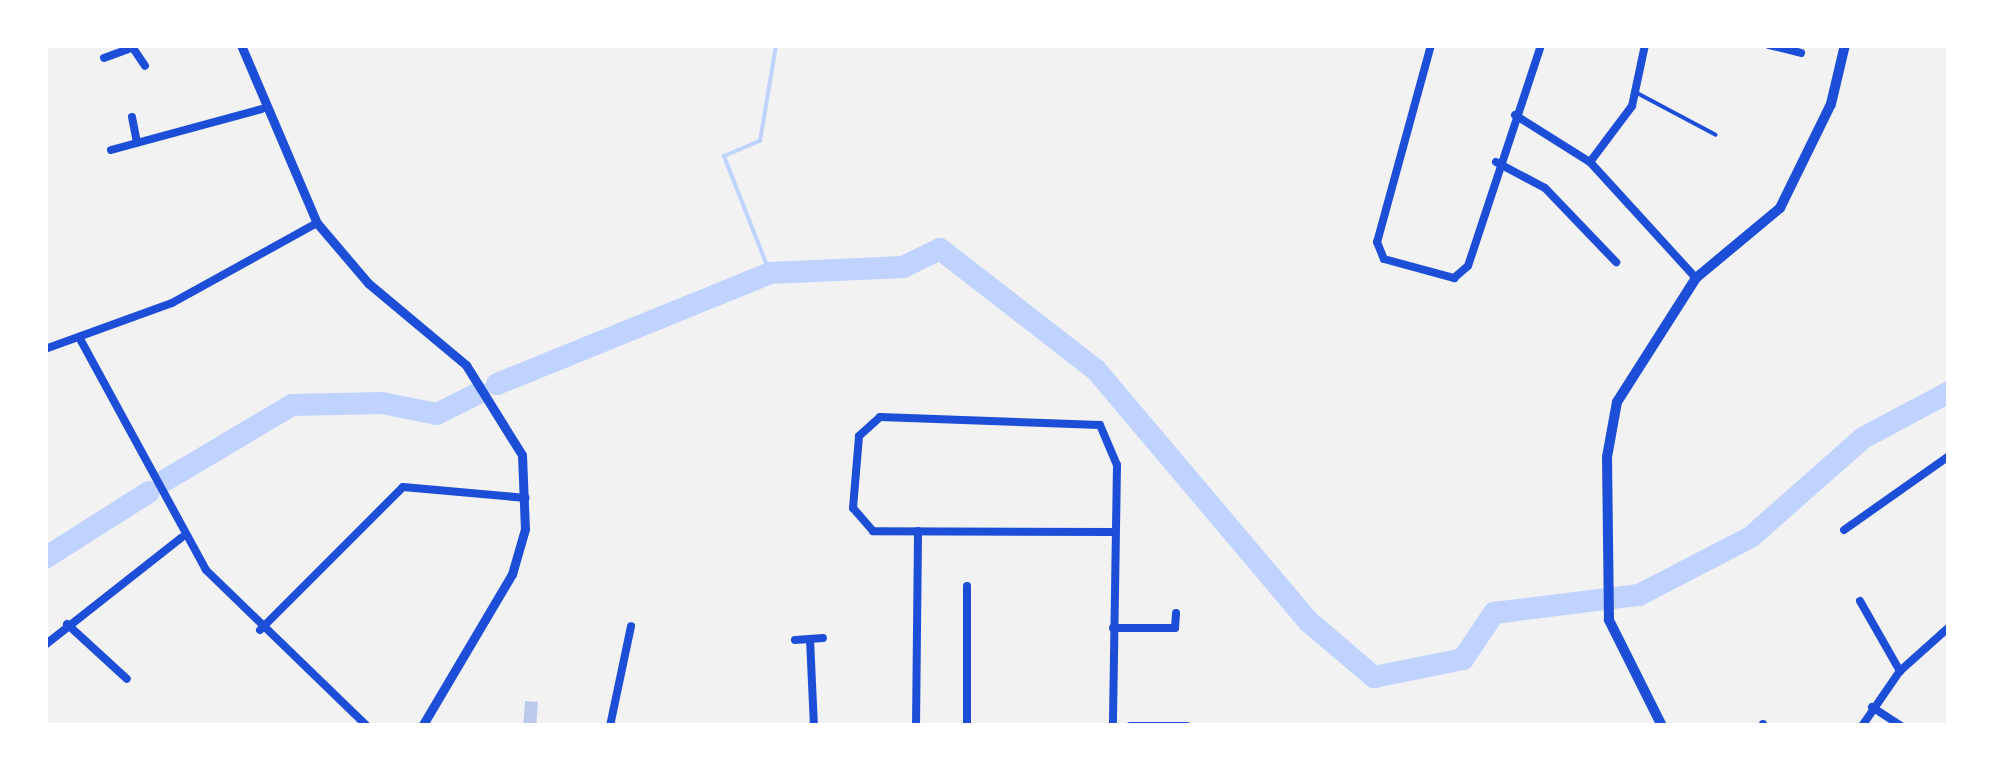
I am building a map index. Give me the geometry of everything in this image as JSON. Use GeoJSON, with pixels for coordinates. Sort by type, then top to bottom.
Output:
{"type":"FeatureCollection","features":[{"type":"Feature","properties":{"kind":"main road"},"geometry":{"type":"LineString","coordinates":[[1662,726],[1609,620],[1607,578],[1618,402],[1696,278],[1765,224],[1794,187],[1845,45]]}},
{"type":"Feature","properties":{"kind":"street"},"geometry":{"type":"LineString","coordinates":[[241,45],[262,109],[318,223],[368,283],[466,365],[500,407],[522,455],[526,498],[512,574],[422,726]]}},
{"type":"Feature","properties":{"kind":"street"},"geometry":{"type":"LineString","coordinates":[[1431,45],[1378,252],[1464,274],[1496,162],[1541,45]]}},
{"type":"Feature","properties":{"kind":"street"},"geometry":{"type":"LineString","coordinates":[[1590,162],[1636,93],[1645,45]]}},
{"type":"Feature","properties":{"kind":"street"},"geometry":{"type":"LineString","coordinates":[[1770,45],[1801,53]]}},
{"type":"Feature","properties":{"kind":"street"},"geometry":{"type":"LineString","coordinates":[[104,58],[131,47],[144,66]]}},
{"type":"Feature","properties":{"kind":"street"},"geometry":{"type":"LineString","coordinates":[[111,150],[262,109]]}},
{"type":"Feature","properties":{"kind":"street"},"geometry":{"type":"LineString","coordinates":[[1515,115],[1590,162],[1696,278]]}},
{"type":"Feature","properties":{"kind":"street"},"geometry":{"type":"LineString","coordinates":[[132,116],[136,143]]}},
{"type":"Feature","properties":{"kind":"street"},"geometry":{"type":"LineString","coordinates":[[1496,162],[1545,188],[1616,262]]}},
{"type":"Feature","properties":{"kind":"street"},"geometry":{"type":"LineString","coordinates":[[45,349],[189,294],[318,223]]}},
{"type":"Feature","properties":{"kind":"street"},"geometry":{"type":"LineString","coordinates":[[79,336],[182,536],[260,630],[366,726]]}},
{"type":"Feature","properties":{"kind":"street"},"geometry":{"type":"LineString","coordinates":[[1113,532],[918,531],[861,524],[852,491],[865,422],[1089,420],[1106,434],[1117,465],[1113,532],[1114,726]]}},
{"type":"Feature","properties":{"kind":"street"},"geometry":{"type":"LineString","coordinates":[[1844,530],[1949,456]]}},
{"type":"Feature","properties":{"kind":"street"},"geometry":{"type":"LineString","coordinates":[[260,630],[403,487],[526,498]]}},
{"type":"Feature","properties":{"kind":"street"},"geometry":{"type":"LineString","coordinates":[[916,726],[918,531]]}},
{"type":"Feature","properties":{"kind":"street"},"geometry":{"type":"LineString","coordinates":[[45,645],[182,536]]}},
{"type":"Feature","properties":{"kind":"street"},"geometry":{"type":"LineString","coordinates":[[967,726],[968,586]]}},
{"type":"Feature","properties":{"kind":"street"},"geometry":{"type":"LineString","coordinates":[[1860,601],[1900,671]]}},
{"type":"Feature","properties":{"kind":"street"},"geometry":{"type":"LineString","coordinates":[[1112,628],[1176,628],[1176,612]]}},
{"type":"Feature","properties":{"kind":"street"},"geometry":{"type":"LineString","coordinates":[[67,624],[127,679]]}},
{"type":"Feature","properties":{"kind":"street"},"geometry":{"type":"LineString","coordinates":[[610,726],[632,626]]}},
{"type":"Feature","properties":{"kind":"street"},"geometry":{"type":"LineString","coordinates":[[1862,726],[1900,671],[1949,627]]}},
{"type":"Feature","properties":{"kind":"street"},"geometry":{"type":"LineString","coordinates":[[795,640],[823,638]]}},
{"type":"Feature","properties":{"kind":"street"},"geometry":{"type":"LineString","coordinates":[[810,639],[814,726]]}},
{"type":"Feature","properties":{"kind":"street"},"geometry":{"type":"LineString","coordinates":[[1872,707],[1900,726]]}},
{"type":"Feature","properties":{"kind":"street"},"geometry":{"type":"LineString","coordinates":[[1130,726],[1186,726]]}},
{"type":"Feature","properties":{"kind":"lane"},"geometry":{"type":"LineString","coordinates":[[1636,93],[1716,135]]}},
{"type":"Feature","properties":{"kind":"building"},"geometry":{"type":"Polygon","coordinates":[[[525,701],[538,702],[536,726],[523,726],[525,701]]]}},
{"type":"Feature","properties":{"kind":"waterway"},"geometry":{"type":"LineString","coordinates":[[770,273],[724,156],[760,141],[776,45]]}},
{"type":"Feature","properties":{"kind":"waterway"},"geometry":{"type":"LineString","coordinates":[[497,384],[770,273],[903,267],[940,249],[1096,370],[1308,621],[1374,677],[1463,659],[1494,613],[1639,595],[1751,537],[1863,438],[1949,392]]}},
{"type":"Feature","properties":{"kind":"waterway"},"geometry":{"type":"LineString","coordinates":[[164,481],[292,405],[382,403],[437,414],[479,393]]}},
{"type":"Feature","properties":{"kind":"waterway"},"geometry":{"type":"LineString","coordinates":[[45,558],[149,492]]}}]}
